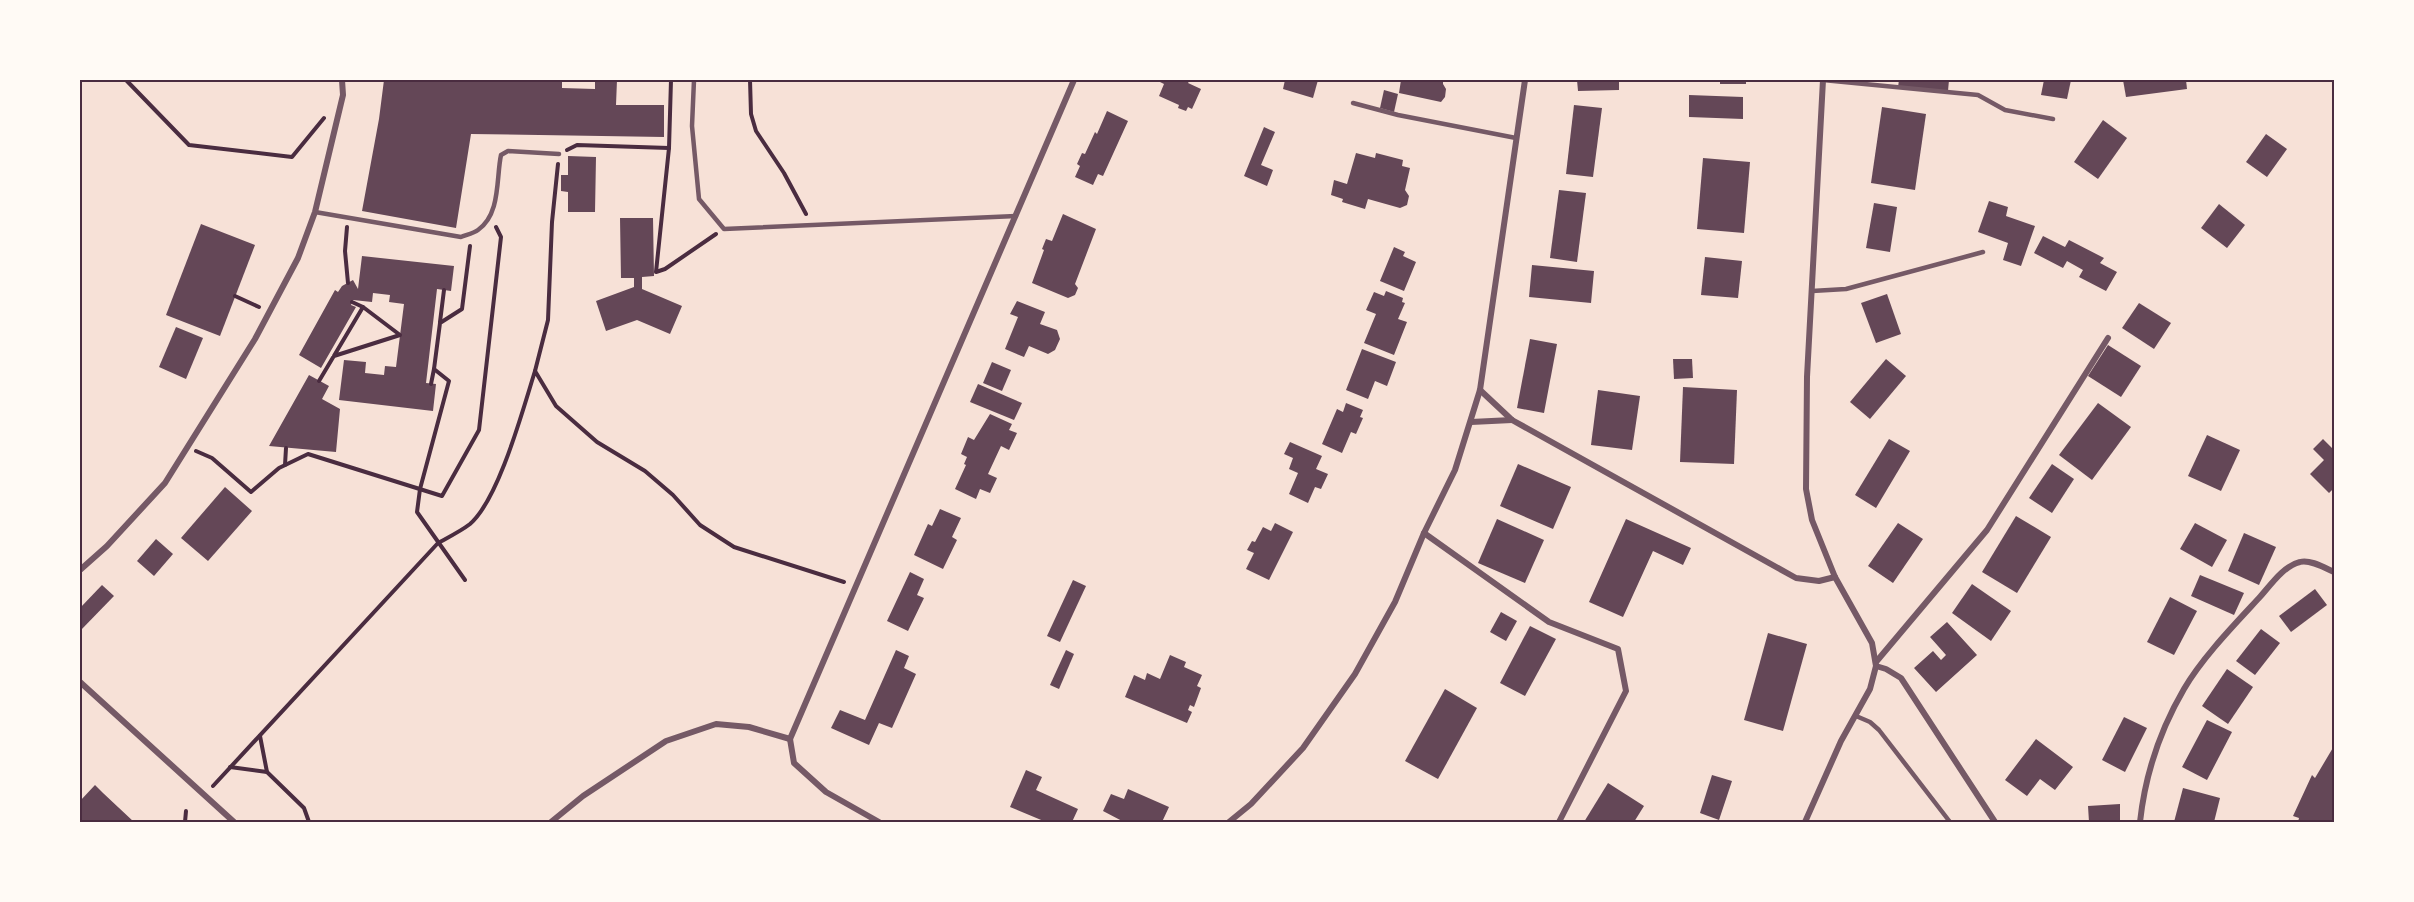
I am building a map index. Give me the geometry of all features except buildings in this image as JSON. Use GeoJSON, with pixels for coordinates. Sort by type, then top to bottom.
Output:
{"type":"FeatureCollection","features":[{"type":"Feature","properties":{"kind":"street"},"geometry":{"type":"LineString","coordinates":[[80,570],[107,546],[165,483],[231,381],[260,331],[298,258],[315,212],[343,95],[342,80]]}},
{"type":"Feature","properties":{"kind":"street"},"geometry":{"type":"LineString","coordinates":[[879,822],[826,792],[794,763],[790,739],[854,585],[1074,80]]}},
{"type":"Feature","properties":{"kind":"street"},"geometry":{"type":"LineString","coordinates":[[1229,822],[1251,804],[1303,748],[1355,674],[1395,602],[1424,533],[1455,470],[1480,390],[1525,80]]}},
{"type":"Feature","properties":{"kind":"street"},"geometry":{"type":"LineString","coordinates":[[1804,822],[1841,741],[1870,689],[1876,664],[1872,643],[1835,578],[1812,520],[1806,489],[1807,377],[1823,80]]}},
{"type":"Feature","properties":{"kind":"street"},"geometry":{"type":"LineString","coordinates":[[1876,664],[1987,530],[2108,338]]}},
{"type":"Feature","properties":{"kind":"street"},"geometry":{"type":"LineString","coordinates":[[1480,390],[1512,420],[1796,578],[1819,582],[1835,578]]}},
{"type":"Feature","properties":{"kind":"street"},"geometry":{"type":"LineString","coordinates":[[1471,422],[1512,420]]}},
{"type":"Feature","properties":{"kind":"street"},"geometry":{"type":"LineString","coordinates":[[1424,533],[1549,622],[1617,649],[1626,691],[1559,822]]}},
{"type":"Feature","properties":{"kind":"street"},"geometry":{"type":"LineString","coordinates":[[2140,822],[2142,801],[2155,751],[2184,689],[2223,638],[2285,570],[2301,561],[2319,565],[2334,572]]}},
{"type":"Feature","properties":{"kind":"street"},"geometry":{"type":"LineString","coordinates":[[1876,664],[1901,678],[1995,822]]}},
{"type":"Feature","properties":{"kind":"street"},"geometry":{"type":"LineString","coordinates":[[80,682],[234,822]]}},
{"type":"Feature","properties":{"kind":"street"},"geometry":{"type":"LineString","coordinates":[[551,822],[583,796],[666,741],[716,724],[749,727],[790,739]]}},
{"type":"Feature","properties":{"kind":"lane"},"geometry":{"type":"LineString","coordinates":[[694,80],[692,126],[699,199],[724,229],[1016,216]]}},
{"type":"Feature","properties":{"kind":"lane"},"geometry":{"type":"LineString","coordinates":[[1823,80],[1978,95],[2005,110],[2053,118]]}},
{"type":"Feature","properties":{"kind":"lane"},"geometry":{"type":"LineString","coordinates":[[1353,103],[1398,115],[1516,138]]}},
{"type":"Feature","properties":{"kind":"lane"},"geometry":{"type":"LineString","coordinates":[[315,212],[461,237],[479,230],[490,216],[497,192],[501,155],[508,151],[559,154]]}},
{"type":"Feature","properties":{"kind":"lane"},"geometry":{"type":"LineString","coordinates":[[1812,291],[1846,289],[1983,252]]}},
{"type":"Feature","properties":{"kind":"lane"},"geometry":{"type":"LineString","coordinates":[[1856,716],[1870,722],[1879,730],[1950,822]]}},
{"type":"Feature","properties":{"kind":"path"},"geometry":{"type":"LineString","coordinates":[[126,80],[189,145],[292,157],[343,95]]}},
{"type":"Feature","properties":{"kind":"path"},"geometry":{"type":"LineString","coordinates":[[672,80],[669,148],[656,272],[724,229]]}},
{"type":"Feature","properties":{"kind":"path"},"geometry":{"type":"LineString","coordinates":[[750,80],[751,114],[756,131],[784,174],[812,225]]}},
{"type":"Feature","properties":{"kind":"path"},"geometry":{"type":"LineString","coordinates":[[204,795],[438,543],[471,523],[486,502],[509,454],[548,320],[552,222],[559,154],[577,145],[669,148]]}},
{"type":"Feature","properties":{"kind":"path"},"geometry":{"type":"LineString","coordinates":[[188,447],[212,459],[251,492],[285,465],[308,454],[442,496],[479,430],[501,237],[490,216]]}},
{"type":"Feature","properties":{"kind":"path"},"geometry":{"type":"LineString","coordinates":[[348,218],[345,251],[348,283]]}},
{"type":"Feature","properties":{"kind":"path"},"geometry":{"type":"LineString","coordinates":[[440,323],[462,309],[471,233]]}},
{"type":"Feature","properties":{"kind":"path"},"geometry":{"type":"LineString","coordinates":[[431,384],[444,290]]}},
{"type":"Feature","properties":{"kind":"path"},"geometry":{"type":"LineString","coordinates":[[235,296],[263,309],[261,313]]}},
{"type":"Feature","properties":{"kind":"path"},"geometry":{"type":"LineString","coordinates":[[334,356],[400,335],[363,307],[352,302]]}},
{"type":"Feature","properties":{"kind":"path"},"geometry":{"type":"LineString","coordinates":[[319,381],[363,307]]}},
{"type":"Feature","properties":{"kind":"path"},"geometry":{"type":"LineString","coordinates":[[434,369],[449,381],[420,489],[417,512],[465,580]]}},
{"type":"Feature","properties":{"kind":"path"},"geometry":{"type":"LineString","coordinates":[[535,371],[556,406],[597,442],[645,471],[673,495],[700,525],[734,547],[842,582]]}},
{"type":"Feature","properties":{"kind":"path"},"geometry":{"type":"LineString","coordinates":[[285,465],[286,448]]}},
{"type":"Feature","properties":{"kind":"path"},"geometry":{"type":"LineString","coordinates":[[260,735],[267,772],[304,808],[309,822]]}},
{"type":"Feature","properties":{"kind":"path"},"geometry":{"type":"LineString","coordinates":[[230,767],[267,772]]}},
{"type":"Feature","properties":{"kind":"path"},"geometry":{"type":"LineString","coordinates":[[185,822],[186,811]]}}]}
